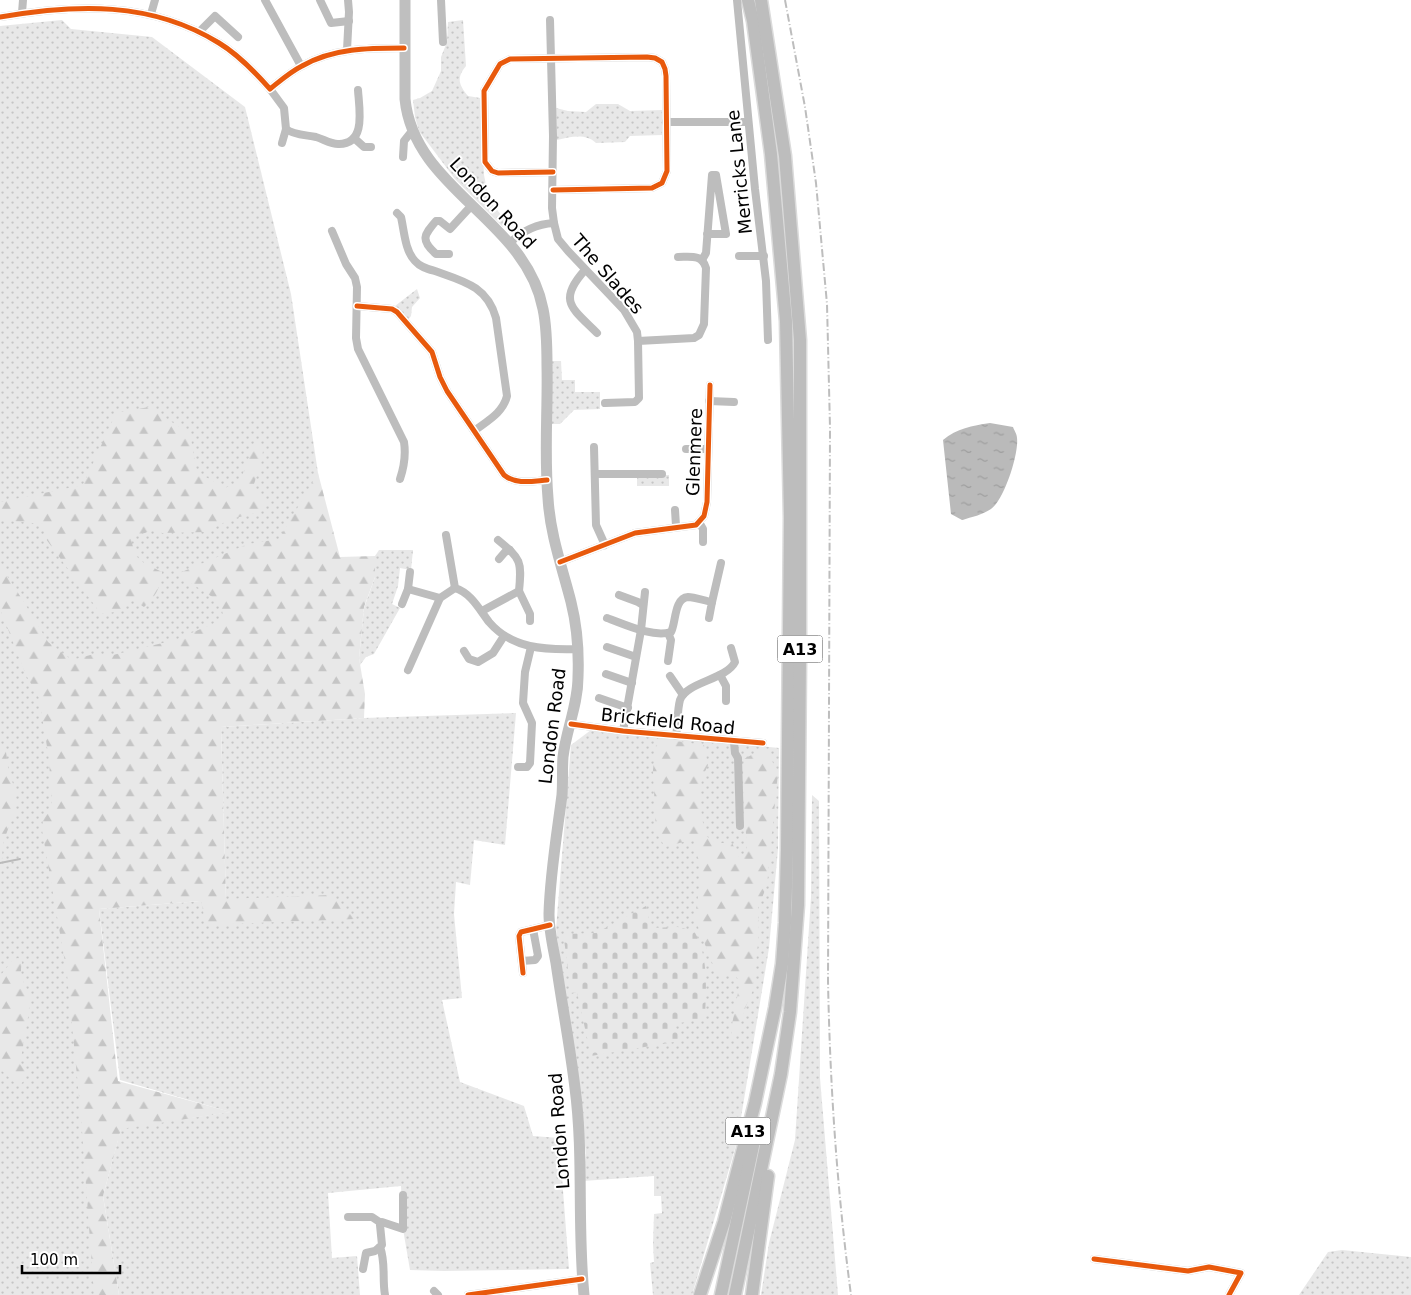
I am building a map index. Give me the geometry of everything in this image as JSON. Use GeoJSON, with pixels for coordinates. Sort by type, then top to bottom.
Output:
{"type":"FeatureCollection","features":[{"type":"Feature","properties":{"kind":"highway","name":"A13"},"geometry":{"type":"LineString","coordinates":[[721,1295],[766,1084],[774,1037],[782,964],[787,858],[790,518],[786,321],[771,154],[753,21],[748,0]]}},
{"type":"Feature","properties":{"kind":"highway","name":"A13"},"geometry":{"type":"LineString","coordinates":[[752,1295],[790,1012],[798,905],[800,658],[800,340],[785,156],[761,0]]}},
{"type":"Feature","properties":{"kind":"highway","name":"A13"},"geometry":{"type":"LineString","coordinates":[[700,1295],[724,1222],[751,1120],[774,1016],[782,964]]}},
{"type":"Feature","properties":{"kind":"highway","name":"A13"},"geometry":{"type":"LineString","coordinates":[[734,1295],[781,1074]]}},
{"type":"Feature","properties":{"kind":"main road","name":"London Road"},"geometry":{"type":"LineString","coordinates":[[405,0],[405,98],[406,114],[412,131],[436,168],[510,243],[525,263],[537,286],[543,310],[546,340],[548,500],[551,524],[571,602],[578,649],[576,705],[563,755],[562,790],[549,917],[580,1135],[582,1279],[584,1295]]}},
{"type":"Feature","properties":{"kind":"street"},"geometry":{"type":"LineString","coordinates":[[22,0],[22,13]]}},
{"type":"Feature","properties":{"kind":"street"},"geometry":{"type":"LineString","coordinates":[[151,14],[155,0]]}},
{"type":"Feature","properties":{"kind":"street"},"geometry":{"type":"LineString","coordinates":[[265,0],[301,66]]}},
{"type":"Feature","properties":{"kind":"street"},"geometry":{"type":"LineString","coordinates":[[320,0],[331,23],[349,21]]}},
{"type":"Feature","properties":{"kind":"street"},"geometry":{"type":"LineString","coordinates":[[347,50],[348,0]]}},
{"type":"Feature","properties":{"kind":"street"},"geometry":{"type":"LineString","coordinates":[[441,0],[443,42]]}},
{"type":"Feature","properties":{"kind":"street","name":"Merricks Lane"},"geometry":{"type":"LineString","coordinates":[[737,0],[748,122],[764,256],[768,340]]}},
{"type":"Feature","properties":{"kind":"street"},"geometry":{"type":"LineString","coordinates":[[0,17],[68,9],[106,8],[151,14],[199,32],[231,51],[270,89],[284,108],[286,129],[282,142]]}},
{"type":"Feature","properties":{"kind":"street"},"geometry":{"type":"LineString","coordinates":[[199,32],[215,16],[238,37]]}},
{"type":"Feature","properties":{"kind":"street","name":"The Slades"},"geometry":{"type":"LineString","coordinates":[[550,20],[552,58],[552,208],[558,239],[624,310],[637,332],[639,398],[635,402],[605,403]]}},
{"type":"Feature","properties":{"kind":"street"},"geometry":{"type":"LineString","coordinates":[[270,89],[301,66],[316,59],[347,50],[404,48]]}},
{"type":"Feature","properties":{"kind":"street"},"geometry":{"type":"LineString","coordinates":[[553,172],[498,173],[492,171],[485,162],[484,91],[500,64],[504,60],[510,59],[634,56],[655,58],[662,62],[666,70],[666,178],[658,187],[642,189],[553,190]]}},
{"type":"Feature","properties":{"kind":"street"},"geometry":{"type":"LineString","coordinates":[[286,129],[289,132],[308,135],[336,144],[347,143],[358,132],[360,123],[358,90]]}},
{"type":"Feature","properties":{"kind":"street"},"geometry":{"type":"LineString","coordinates":[[666,122],[748,122]]}},
{"type":"Feature","properties":{"kind":"street"},"geometry":{"type":"LineString","coordinates":[[403,156],[404,141],[412,131]]}},
{"type":"Feature","properties":{"kind":"street"},"geometry":{"type":"LineString","coordinates":[[354,138],[364,147],[371,147]]}},
{"type":"Feature","properties":{"kind":"street"},"geometry":{"type":"LineString","coordinates":[[702,260],[706,253],[707,234],[712,175],[716,175],[726,234],[707,234]]}},
{"type":"Feature","properties":{"kind":"street"},"geometry":{"type":"LineString","coordinates":[[449,254],[436,254],[431,250],[425,241],[426,232],[438,220],[450,230],[472,205]]}},
{"type":"Feature","properties":{"kind":"street"},"geometry":{"type":"LineString","coordinates":[[397,213],[401,217],[408,247],[415,262],[431,270],[468,282],[489,300],[493,307],[507,396],[505,404],[500,411],[474,431]]}},
{"type":"Feature","properties":{"kind":"street"},"geometry":{"type":"LineString","coordinates":[[510,243],[521,232],[536,226],[554,223]]}},
{"type":"Feature","properties":{"kind":"street"},"geometry":{"type":"LineString","coordinates":[[332,231],[346,264],[355,278],[357,287],[356,338],[358,349],[404,442],[404,468],[400,479]]}},
{"type":"Feature","properties":{"kind":"street"},"geometry":{"type":"LineString","coordinates":[[739,256],[764,256]]}},
{"type":"Feature","properties":{"kind":"street"},"geometry":{"type":"LineString","coordinates":[[638,341],[689,339],[699,335],[704,324],[706,268],[702,260],[694,257],[678,257]]}},
{"type":"Feature","properties":{"kind":"street"},"geometry":{"type":"LineString","coordinates":[[585,270],[574,282],[569,296],[570,303],[574,310],[597,333]]}},
{"type":"Feature","properties":{"kind":"street"},"geometry":{"type":"LineString","coordinates":[[357,306],[392,308],[397,312],[432,352],[440,377],[447,391],[508,478],[518,481],[547,480]]}},
{"type":"Feature","properties":{"kind":"street","name":"Glenmere"},"geometry":{"type":"LineString","coordinates":[[560,562],[635,533],[676,526],[696,525],[699,522],[704,516],[707,502],[710,385]]}},
{"type":"Feature","properties":{"kind":"street"},"geometry":{"type":"LineString","coordinates":[[709,401],[734,402]]}},
{"type":"Feature","properties":{"kind":"street"},"geometry":{"type":"LineString","coordinates":[[594,447],[596,525],[605,545]]}},
{"type":"Feature","properties":{"kind":"street"},"geometry":{"type":"LineString","coordinates":[[686,449],[708,449]]}},
{"type":"Feature","properties":{"kind":"street"},"geometry":{"type":"LineString","coordinates":[[595,474],[662,474]]}},
{"type":"Feature","properties":{"kind":"street"},"geometry":{"type":"LineString","coordinates":[[675,510],[676,526]]}},
{"type":"Feature","properties":{"kind":"street"},"geometry":{"type":"LineString","coordinates":[[699,522],[703,529],[703,542]]}},
{"type":"Feature","properties":{"kind":"street"},"geometry":{"type":"LineString","coordinates":[[446,535],[455,588]]}},
{"type":"Feature","properties":{"kind":"street"},"geometry":{"type":"LineString","coordinates":[[498,540],[516,555],[521,569],[519,591],[530,614],[530,620]]}},
{"type":"Feature","properties":{"kind":"street"},"geometry":{"type":"LineString","coordinates":[[500,559],[505,552],[510,550]]}},
{"type":"Feature","properties":{"kind":"street"},"geometry":{"type":"LineString","coordinates":[[709,618],[721,563]]}},
{"type":"Feature","properties":{"kind":"street"},"geometry":{"type":"LineString","coordinates":[[402,604],[408,589],[410,572]]}},
{"type":"Feature","properties":{"kind":"street"},"geometry":{"type":"LineString","coordinates":[[408,670],[440,598],[455,588],[464,590],[504,636],[531,647],[550,650],[578,649]]}},
{"type":"Feature","properties":{"kind":"street"},"geometry":{"type":"LineString","coordinates":[[408,589],[440,598]]}},
{"type":"Feature","properties":{"kind":"street"},"geometry":{"type":"LineString","coordinates":[[482,611],[519,591]]}},
{"type":"Feature","properties":{"kind":"street"},"geometry":{"type":"LineString","coordinates":[[624,731],[641,630],[645,592]]}},
{"type":"Feature","properties":{"kind":"street"},"geometry":{"type":"LineString","coordinates":[[619,595],[638,602],[643,606]]}},
{"type":"Feature","properties":{"kind":"street"},"geometry":{"type":"LineString","coordinates":[[607,618],[641,630],[668,633],[671,632],[674,626],[676,614],[682,600],[690,598],[712,602]]}},
{"type":"Feature","properties":{"kind":"street"},"geometry":{"type":"LineString","coordinates":[[668,633],[670,640],[668,661]]}},
{"type":"Feature","properties":{"kind":"street"},"geometry":{"type":"LineString","coordinates":[[466,658],[478,662],[493,653],[504,636]]}},
{"type":"Feature","properties":{"kind":"street"},"geometry":{"type":"LineString","coordinates":[[518,767],[527,767],[530,762],[532,722],[523,703],[525,672],[531,647]]}},
{"type":"Feature","properties":{"kind":"street"},"geometry":{"type":"LineString","coordinates":[[607,647],[636,657]]}},
{"type":"Feature","properties":{"kind":"street"},"geometry":{"type":"LineString","coordinates":[[676,736],[680,701],[683,695],[720,675],[735,664],[730,648]]}},
{"type":"Feature","properties":{"kind":"street"},"geometry":{"type":"LineString","coordinates":[[606,674],[632,683]]}},
{"type":"Feature","properties":{"kind":"street"},"geometry":{"type":"LineString","coordinates":[[720,675],[726,686],[726,702]]}},
{"type":"Feature","properties":{"kind":"street"},"geometry":{"type":"LineString","coordinates":[[670,676],[683,695]]}},
{"type":"Feature","properties":{"kind":"street"},"geometry":{"type":"LineString","coordinates":[[599,698],[628,708]]}},
{"type":"Feature","properties":{"kind":"street","name":"Brickfield Road"},"geometry":{"type":"LineString","coordinates":[[571,724],[763,744]]}},
{"type":"Feature","properties":{"kind":"street"},"geometry":{"type":"LineString","coordinates":[[734,742],[734,754],[738,758],[740,826]]}},
{"type":"Feature","properties":{"kind":"street"},"geometry":{"type":"LineString","coordinates":[[523,973],[519,936],[521,932],[550,925]]}},
{"type":"Feature","properties":{"kind":"street"},"geometry":{"type":"LineString","coordinates":[[522,961],[535,960],[538,956],[533,929]]}},
{"type":"Feature","properties":{"kind":"street"},"geometry":{"type":"LineString","coordinates":[[348,1217],[372,1217],[381,1223],[403,1229],[403,1195]]}},
{"type":"Feature","properties":{"kind":"street"},"geometry":{"type":"LineString","coordinates":[[363,1269],[366,1253],[375,1251],[382,1245],[381,1223]]}},
{"type":"Feature","properties":{"kind":"street"},"geometry":{"type":"LineString","coordinates":[[380,1247],[384,1261],[383,1286],[385,1295]]}},
{"type":"Feature","properties":{"kind":"street"},"geometry":{"type":"LineString","coordinates":[[1094,1259],[1188,1271],[1209,1267],[1241,1273],[1229,1295]]}},
{"type":"Feature","properties":{"kind":"street"},"geometry":{"type":"LineString","coordinates":[[468,1295],[582,1279]]}},
{"type":"Feature","properties":{"kind":"green space"},"geometry":{"type":"Polygon","coordinates":[[[62,20],[71,29],[152,37],[245,107],[291,294],[352,711],[212,719],[81,897],[105,1295],[0,1295],[0,26],[62,20]]]}},
{"type":"Feature","properties":{"kind":"green space"},"geometry":{"type":"Polygon","coordinates":[[[463,20],[466,66],[461,74],[460,81],[462,88],[468,96],[480,98],[484,175],[489,200],[507,222],[503,227],[455,179],[419,131],[415,117],[413,100],[432,91],[441,71],[441,57],[447,42],[448,22],[463,20]]]}},
{"type":"Feature","properties":{"kind":"green space"},"geometry":{"type":"Polygon","coordinates":[[[596,104],[618,104],[630,111],[662,110],[662,135],[630,136],[625,142],[596,143],[583,137],[557,140],[556,108],[586,112],[596,104]]]}},
{"type":"Feature","properties":{"kind":"green space"},"geometry":{"type":"Polygon","coordinates":[[[417,289],[420,298],[412,307],[411,316],[408,320],[395,306],[417,289]]]}},
{"type":"Feature","properties":{"kind":"green space"},"geometry":{"type":"Polygon","coordinates":[[[552,361],[561,361],[562,380],[575,380],[575,392],[600,392],[600,409],[574,410],[560,424],[551,424],[552,361]]]}},
{"type":"Feature","properties":{"kind":"green space"},"geometry":{"type":"Polygon","coordinates":[[[149,407],[190,434],[197,472],[225,488],[240,481],[250,455],[250,446],[255,443],[251,437],[263,450],[262,460],[253,487],[267,505],[260,512],[231,519],[206,532],[162,533],[153,529],[145,533],[130,535],[135,555],[144,563],[162,572],[159,588],[144,607],[134,601],[126,600],[122,611],[101,614],[46,539],[43,524],[0,520],[0,502],[83,485],[116,413],[149,407]]]}},
{"type":"Feature","properties":{"kind":"green space"},"geometry":{"type":"Polygon","coordinates":[[[318,473],[340,557],[375,556],[375,577],[364,607],[359,658],[365,694],[364,718],[221,727],[226,899],[331,895],[355,919],[206,925],[201,901],[99,909],[118,1081],[231,1112],[121,1129],[103,1196],[119,1295],[94,1295],[81,1117],[67,974],[42,830],[43,819],[52,809],[49,759],[39,698],[26,675],[0,609],[0,565],[48,642],[72,660],[94,654],[113,655],[175,640],[224,619],[220,602],[177,574],[248,544],[279,539],[318,473]]]}},
{"type":"Feature","properties":{"kind":"green space"},"geometry":{"type":"Polygon","coordinates":[[[637,475],[669,475],[669,486],[637,486],[637,475]]]}},
{"type":"Feature","properties":{"kind":"green space"},"geometry":{"type":"Polygon","coordinates":[[[379,550],[413,550],[411,570],[400,568],[398,586],[392,604],[400,608],[374,654],[366,657],[360,665],[364,608],[375,577],[375,556],[379,550]]]}},
{"type":"Feature","properties":{"kind":"green space"},"geometry":{"type":"Polygon","coordinates":[[[516,713],[505,845],[474,840],[470,885],[456,882],[454,914],[462,998],[442,1000],[460,1082],[524,1106],[533,1136],[559,1138],[569,1269],[410,1270],[403,1229],[401,1186],[328,1193],[332,1258],[357,1256],[360,1295],[119,1295],[103,1196],[121,1128],[230,1112],[120,1080],[99,909],[226,899],[221,727],[364,718],[516,713]]]}},
{"type":"Feature","properties":{"kind":"green space"},"geometry":{"type":"Polygon","coordinates":[[[591,730],[779,748],[778,849],[769,948],[737,1142],[692,1295],[653,1295],[650,1263],[654,1262],[654,1214],[662,1213],[661,1196],[654,1196],[654,1176],[583,1181],[586,1153],[556,929],[571,745],[591,730]]]}},
{"type":"Feature","properties":{"kind":"green space"},"geometry":{"type":"Polygon","coordinates":[[[661,739],[704,745],[708,765],[702,778],[699,798],[705,835],[716,843],[732,843],[739,857],[747,853],[743,794],[744,759],[759,751],[766,750],[778,772],[767,885],[758,908],[759,933],[753,990],[737,1035],[733,1040],[731,1030],[740,982],[734,974],[717,975],[695,919],[701,874],[694,839],[665,847],[656,832],[653,770],[656,745],[661,739]]]}},
{"type":"Feature","properties":{"kind":"green space"},"geometry":{"type":"Polygon","coordinates":[[[0,744],[6,752],[9,774],[14,786],[16,810],[3,845],[0,877],[0,744]]]}},
{"type":"Feature","properties":{"kind":"green space"},"geometry":{"type":"Polygon","coordinates":[[[812,795],[819,801],[820,1078],[838,1295],[761,1295],[769,1243],[795,1140],[811,897],[812,795]]]}},
{"type":"Feature","properties":{"kind":"green space"},"geometry":{"type":"Polygon","coordinates":[[[646,906],[651,928],[678,927],[694,931],[702,951],[706,973],[705,1018],[675,1024],[680,1041],[591,1056],[577,992],[571,993],[564,939],[567,934],[596,933],[646,906]]]}},
{"type":"Feature","properties":{"kind":"green space"},"geometry":{"type":"Polygon","coordinates":[[[18,958],[22,962],[22,978],[31,1000],[20,1064],[25,1071],[24,1081],[18,1086],[0,1069],[0,976],[12,961],[18,958]]]}},
{"type":"Feature","properties":{"kind":"green space"},"geometry":{"type":"Polygon","coordinates":[[[1342,1250],[1411,1257],[1411,1295],[1299,1295],[1328,1252],[1342,1250]]]}},
{"type":"Feature","properties":{"kind":"water"},"geometry":{"type":"Polygon","coordinates":[[[990,423],[1013,427],[1016,434],[1016,455],[1010,476],[1001,496],[991,509],[977,516],[962,520],[951,514],[943,440],[959,430],[990,423]]]}},
{"type":"Feature","properties":{"kind":"waterway"},"geometry":{"type":"LineString","coordinates":[[0,863],[20,859]]}},
{"type":"Feature","properties":{"kind":"railway"},"geometry":{"type":"LineString","coordinates":[[785,0],[805,107],[816,183],[827,304],[830,428],[828,981],[830,1060],[835,1138],[851,1295]]}},
{"type":"Feature","properties":{"kind":"cycle path"},"geometry":{"type":"LineString","coordinates":[[0,17],[85,8],[112,9],[167,19],[193,29],[219,43],[246,64],[270,89],[298,68],[314,60],[339,52],[404,48]]}},
{"type":"Feature","properties":{"kind":"cycle path"},"geometry":{"type":"LineString","coordinates":[[553,172],[498,173],[492,171],[485,162],[484,91],[500,64],[510,59],[647,57],[655,58],[662,62],[666,76],[667,171],[662,183],[652,188],[553,190]]}},
{"type":"Feature","properties":{"kind":"cycle path"},"geometry":{"type":"LineString","coordinates":[[357,306],[392,309],[397,312],[432,352],[440,377],[447,391],[504,475],[519,481],[547,480]]}},
{"type":"Feature","properties":{"kind":"cycle path"},"geometry":{"type":"LineString","coordinates":[[560,562],[635,533],[696,525],[704,516],[707,502],[710,385]]}},
{"type":"Feature","properties":{"kind":"cycle path"},"geometry":{"type":"LineString","coordinates":[[571,724],[623,731],[763,743]]}},
{"type":"Feature","properties":{"kind":"cycle path"},"geometry":{"type":"LineString","coordinates":[[523,973],[519,936],[521,932],[550,925]]}},
{"type":"Feature","properties":{"kind":"cycle path"},"geometry":{"type":"LineString","coordinates":[[1094,1259],[1188,1271],[1209,1267],[1241,1273],[1229,1295]]}},
{"type":"Feature","properties":{"kind":"cycle path"},"geometry":{"type":"LineString","coordinates":[[468,1295],[582,1279]]}}]}
